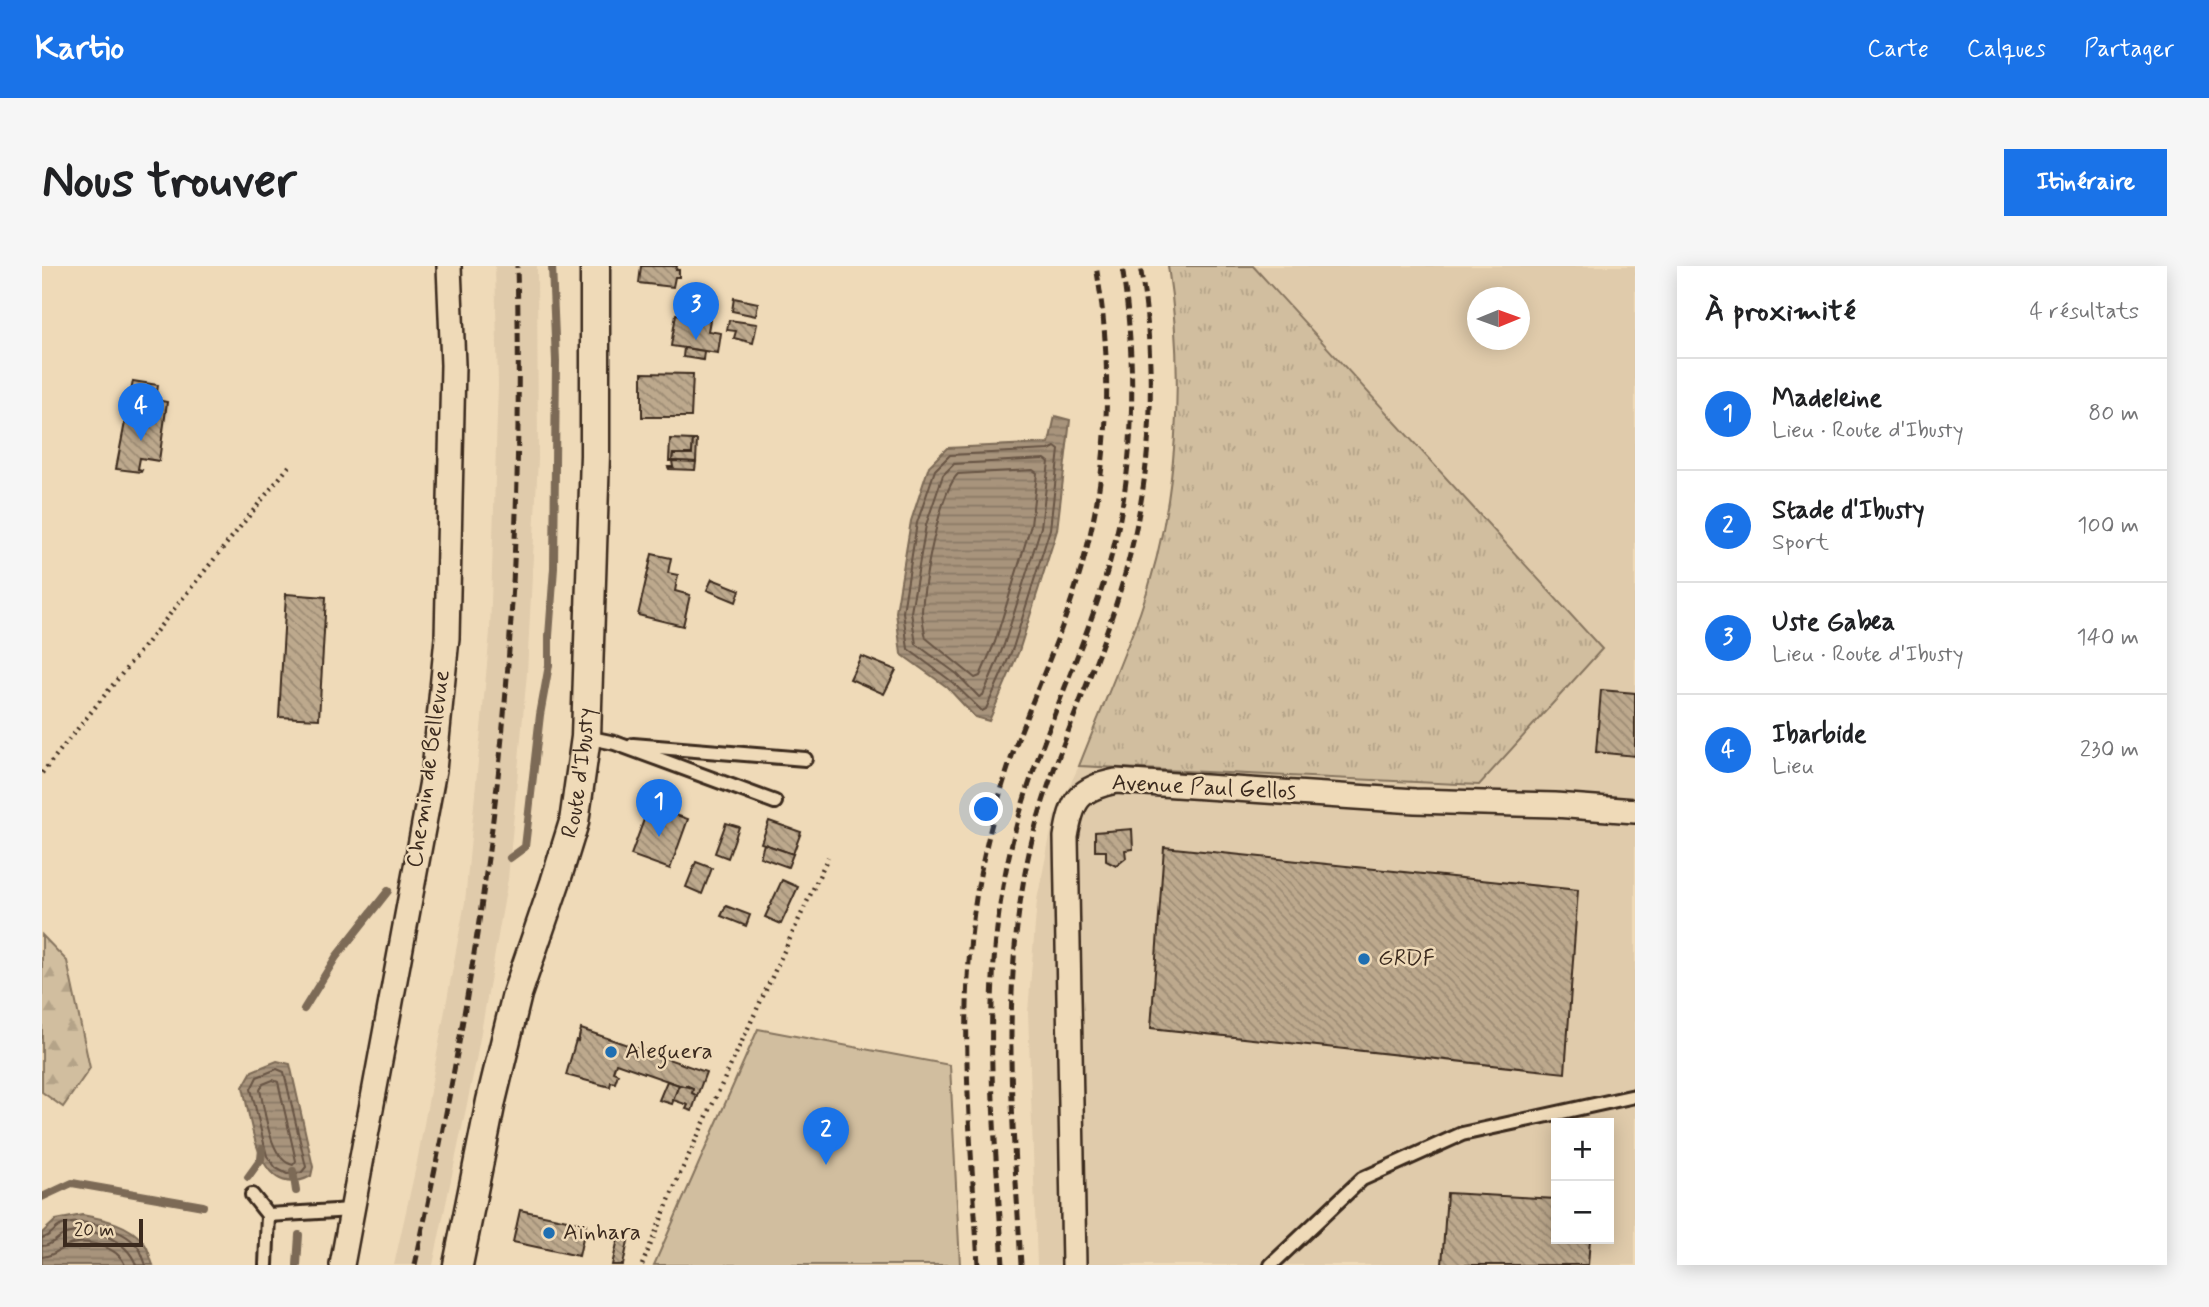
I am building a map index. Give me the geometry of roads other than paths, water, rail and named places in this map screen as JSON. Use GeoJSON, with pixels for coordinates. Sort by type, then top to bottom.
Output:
{"type":"FeatureCollection","features":[{"type":"Feature","properties":{"kind":"street","name":"Chemin de Bellevue"},"geometry":{"type":"LineString","coordinates":[[342,1265],[434,770],[447,638],[453,365],[449,266]]}},
{"type":"Feature","properties":{"kind":"street","name":"Route d'Ibusty"},"geometry":{"type":"LineString","coordinates":[[458,1265],[491,1101],[517,994],[574,822],[586,737],[595,455],[595,266]]}},
{"type":"Feature","properties":{"kind":"street","name":"Avenue Paul Gellos"},"geometry":{"type":"LineString","coordinates":[[1074,1265],[1066,837],[1070,811],[1081,793],[1094,786],[1116,781],[1415,801],[1555,805],[1635,811]]}},
{"type":"Feature","properties":{"kind":"lane"},"geometry":{"type":"LineString","coordinates":[[586,737],[615,743],[805,759]]}},
{"type":"Feature","properties":{"kind":"lane"},"geometry":{"type":"LineString","coordinates":[[615,743],[775,802]]}},
{"type":"Feature","properties":{"kind":"lane"},"geometry":{"type":"LineString","coordinates":[[1271,1265],[1362,1179],[1462,1134],[1635,1096]]}},
{"type":"Feature","properties":{"kind":"lane"},"geometry":{"type":"LineString","coordinates":[[253,1195],[268,1215],[266,1265]]}},
{"type":"Feature","properties":{"kind":"lane"},"geometry":{"type":"LineString","coordinates":[[268,1215],[352,1210]]}},
{"type":"Feature","properties":{"kind":"water"},"geometry":{"type":"Polygon","coordinates":[[[1055,416],[1070,420],[1057,530],[1019,651],[989,721],[975,717],[947,687],[901,654],[896,612],[911,521],[929,466],[947,448],[1049,443],[1055,416]]]}},
{"type":"Feature","properties":{"kind":"water"},"geometry":{"type":"Polygon","coordinates":[[[277,1061],[290,1064],[313,1167],[311,1176],[293,1182],[279,1179],[268,1169],[260,1154],[243,1087],[252,1071],[277,1061]]]}},
{"type":"Feature","properties":{"kind":"water"},"geometry":{"type":"Polygon","coordinates":[[[82,1215],[108,1221],[132,1231],[146,1245],[153,1265],[42,1265],[42,1233],[56,1220],[82,1215]]]}},
{"type":"Feature","properties":{"kind":"waterway"},"geometry":{"type":"LineString","coordinates":[[510,858],[525,847],[540,715],[549,665],[554,568],[556,361],[552,266]]}},
{"type":"Feature","properties":{"kind":"waterway"},"geometry":{"type":"LineString","coordinates":[[304,1009],[336,957],[388,891]]}},
{"type":"Feature","properties":{"kind":"waterway"},"geometry":{"type":"LineString","coordinates":[[248,1177],[261,1159],[262,1149]]}},
{"type":"Feature","properties":{"kind":"waterway"},"geometry":{"type":"LineString","coordinates":[[293,1171],[296,1191]]}},
{"type":"Feature","properties":{"kind":"waterway"},"geometry":{"type":"LineString","coordinates":[[42,1197],[72,1183],[203,1206]]}},
{"type":"Feature","properties":{"kind":"waterway"},"geometry":{"type":"LineString","coordinates":[[297,1265],[299,1235]]}},
{"type":"Feature","properties":{"kind":"railway"},"geometry":{"type":"LineString","coordinates":[[415,1265],[464,1013],[500,758],[516,512],[517,266]]}},
{"type":"Feature","properties":{"kind":"railway"},"geometry":{"type":"LineString","coordinates":[[978,1265],[967,1067],[973,919],[985,852],[1004,780],[1069,607],[1095,510],[1102,469],[1107,388],[1106,348],[1096,266]]}},
{"type":"Feature","properties":{"kind":"railway"},"geometry":{"type":"LineString","coordinates":[[1003,1265],[992,1064],[994,964],[999,914],[1007,865],[1026,793],[1103,585],[1122,506],[1128,467],[1132,387],[1122,266]]}},
{"type":"Feature","properties":{"kind":"railway"},"geometry":{"type":"LineString","coordinates":[[1021,1265],[1011,1054],[1015,949],[1021,896],[1038,817],[1122,586],[1142,496],[1148,450],[1150,359],[1140,266]]}},
{"type":"Feature","properties":{"kind":"place","name":"Uste Gabea"},"geometry":{"type":"Point","coordinates":[696,340]}},
{"type":"Feature","properties":{"kind":"place","name":"Ibarbide"},"geometry":{"type":"Point","coordinates":[141,441]}},
{"type":"Feature","properties":{"kind":"place","name":"Madeleine"},"geometry":{"type":"Point","coordinates":[659,837]}},
{"type":"Feature","properties":{"kind":"place","name":"GRDF"},"geometry":{"type":"Point","coordinates":[1364,959]}},
{"type":"Feature","properties":{"kind":"place","name":"Aleguera"},"geometry":{"type":"Point","coordinates":[611,1052]}},
{"type":"Feature","properties":{"kind":"place","name":"Stade d'Ibusty"},"geometry":{"type":"Point","coordinates":[826,1165]}},
{"type":"Feature","properties":{"kind":"place","name":"Aïnhara"},"geometry":{"type":"Point","coordinates":[549,1233]}}]}
